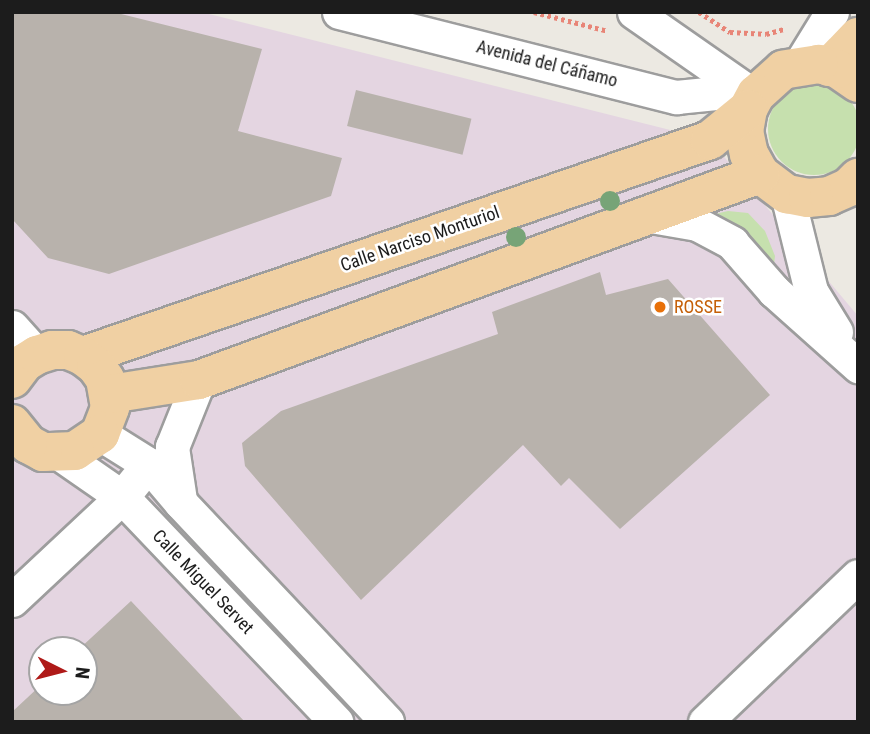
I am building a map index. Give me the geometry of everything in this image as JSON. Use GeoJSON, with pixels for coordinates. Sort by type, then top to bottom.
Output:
{"type":"FeatureCollection","features":[{"type":"Feature","properties":{"kind":"main road","name":"Calle Narciso Monturiol"},"geometry":{"type":"LineString","coordinates":[[83,356],[710,140],[750,98],[783,70],[829,71],[858,37]]}},
{"type":"Feature","properties":{"kind":"main road"},"geometry":{"type":"LineString","coordinates":[[750,98],[744,131],[749,154],[774,184],[808,198],[829,196],[849,187],[858,178]]}},
{"type":"Feature","properties":{"kind":"main road"},"geometry":{"type":"LineString","coordinates":[[110,394],[199,380],[651,216],[774,184]]}},
{"type":"Feature","properties":{"kind":"main road"},"geometry":{"type":"LineString","coordinates":[[20,354],[60,350],[83,356],[96,366],[105,379],[110,394],[108,415],[100,434],[75,452],[28,447]]}},
{"type":"Feature","properties":{"kind":"street","name":"Avenida del Cáñamo"},"geometry":{"type":"LineString","coordinates":[[339,12],[676,97],[750,98]]}},
{"type":"Feature","properties":{"kind":"street"},"geometry":{"type":"LineString","coordinates":[[829,71],[832,12]]}},
{"type":"Feature","properties":{"kind":"street"},"geometry":{"type":"LineString","coordinates":[[625,22],[750,98]]}},
{"type":"Feature","properties":{"kind":"street"},"geometry":{"type":"LineString","coordinates":[[774,184],[811,291],[857,365]]}},
{"type":"Feature","properties":{"kind":"street"},"geometry":{"type":"LineString","coordinates":[[651,216],[697,224],[732,243],[774,291],[857,365]]}},
{"type":"Feature","properties":{"kind":"street"},"geometry":{"type":"LineString","coordinates":[[180,502],[172,447],[199,380]]}},
{"type":"Feature","properties":{"kind":"street"},"geometry":{"type":"LineString","coordinates":[[100,434],[148,464],[180,502],[387,722]]}},
{"type":"Feature","properties":{"kind":"street","name":"Calle Miguel Servet"},"geometry":{"type":"LineString","coordinates":[[28,447],[122,497],[336,722]]}},
{"type":"Feature","properties":{"kind":"street"},"geometry":{"type":"LineString","coordinates":[[12,600],[122,497],[148,464]]}},
{"type":"Feature","properties":{"kind":"street"},"geometry":{"type":"LineString","coordinates":[[705,722],[858,576]]}},
{"type":"Feature","properties":{"kind":"path"},"geometry":{"type":"LineString","coordinates":[[534,12],[625,22]]}},
{"type":"Feature","properties":{"kind":"path"},"geometry":{"type":"LineString","coordinates":[[699,12],[730,32],[766,34],[790,26]]}},
{"type":"Feature","properties":{"kind":"shaded area"},"geometry":{"type":"Polygon","coordinates":[[[12,12],[201,12],[710,140],[858,316],[858,722],[12,722],[12,12]]]}},
{"type":"Feature","properties":{"kind":"green space"},"geometry":{"type":"Polygon","coordinates":[[[814,83],[840,91],[852,103],[860,129],[852,155],[840,167],[814,175],[788,167],[776,155],[768,129],[776,103],[788,91],[814,83]]]}},
{"type":"Feature","properties":{"kind":"green space"},"geometry":{"type":"Polygon","coordinates":[[[728,211],[748,213],[765,231],[775,256],[773,273],[711,215],[728,211]]]}},
{"type":"Feature","properties":{"kind":"building"},"geometry":{"type":"Polygon","coordinates":[[[12,12],[113,12],[262,49],[238,131],[342,158],[331,196],[109,274],[48,258],[12,219],[12,12]]]}},
{"type":"Feature","properties":{"kind":"building"},"geometry":{"type":"Polygon","coordinates":[[[356,90],[471,119],[463,155],[347,126],[356,90]]]}},
{"type":"Feature","properties":{"kind":"building"},"geometry":{"type":"Polygon","coordinates":[[[600,272],[606,295],[668,279],[770,395],[620,529],[569,478],[561,486],[523,445],[361,600],[245,466],[242,443],[281,411],[498,334],[492,312],[600,272]]]}},
{"type":"Feature","properties":{"kind":"building"},"geometry":{"type":"Polygon","coordinates":[[[131,601],[245,722],[12,722],[12,712],[28,697],[28,706],[98,706],[98,636],[93,636],[131,601]]]}},
{"type":"Feature","properties":{"kind":"place","name":"ROSSE"},"geometry":{"type":"Point","coordinates":[660,307]}}]}
